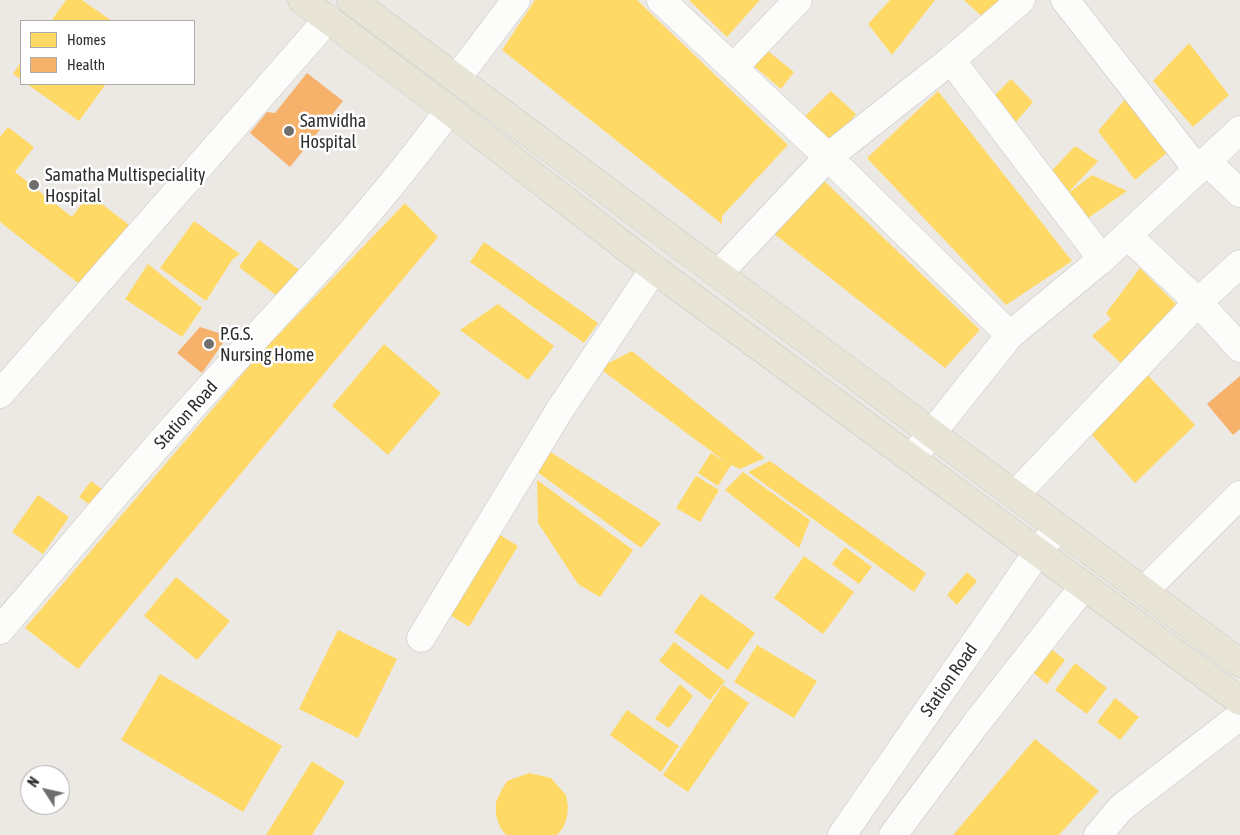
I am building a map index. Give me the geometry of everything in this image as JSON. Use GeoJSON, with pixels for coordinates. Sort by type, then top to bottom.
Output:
{"type":"FeatureCollection","features":[{"type":"Feature","properties":{"kind":"main road"},"geometry":{"type":"LineString","coordinates":[[302,0],[450,110],[654,269],[1240,701]]}},
{"type":"Feature","properties":{"kind":"main road"},"geometry":{"type":"LineString","coordinates":[[351,0],[1240,663]]}},
{"type":"Feature","properties":{"kind":"street"},"geometry":{"type":"LineString","coordinates":[[456,78],[516,0]]}},
{"type":"Feature","properties":{"kind":"street"},"geometry":{"type":"LineString","coordinates":[[661,0],[828,157],[1010,335]]}},
{"type":"Feature","properties":{"kind":"street"},"geometry":{"type":"LineString","coordinates":[[733,68],[798,0]]}},
{"type":"Feature","properties":{"kind":"street"},"geometry":{"type":"LineString","coordinates":[[719,273],[828,157],[950,60],[1021,0]]}},
{"type":"Feature","properties":{"kind":"street"},"geometry":{"type":"LineString","coordinates":[[1065,0],[1202,165],[1240,193]]}},
{"type":"Feature","properties":{"kind":"street"},"geometry":{"type":"LineString","coordinates":[[0,394],[328,19]]}},
{"type":"Feature","properties":{"kind":"street"},"geometry":{"type":"LineString","coordinates":[[950,60],[1102,259]]}},
{"type":"Feature","properties":{"kind":"street","name":"Station Road"},"geometry":{"type":"LineString","coordinates":[[0,630],[222,374],[291,302],[406,170],[450,110]]}},
{"type":"Feature","properties":{"kind":"street"},"geometry":{"type":"LineString","coordinates":[[912,458],[1010,335],[1102,259],[1240,130]]}},
{"type":"Feature","properties":{"kind":"street"},"geometry":{"type":"LineString","coordinates":[[1127,235],[1198,302],[1240,348]]}},
{"type":"Feature","properties":{"kind":"street"},"geometry":{"type":"LineString","coordinates":[[1015,495],[1198,302],[1240,264]]}},
{"type":"Feature","properties":{"kind":"street"},"geometry":{"type":"LineString","coordinates":[[421,638],[559,410],[654,269]]}},
{"type":"Feature","properties":{"kind":"street"},"geometry":{"type":"LineString","coordinates":[[1144,591],[1240,495]]}},
{"type":"Feature","properties":{"kind":"street","name":"Station Road"},"geometry":{"type":"LineString","coordinates":[[842,835],[1058,527]]}},
{"type":"Feature","properties":{"kind":"street"},"geometry":{"type":"LineString","coordinates":[[893,835],[975,724],[1084,586]]}},
{"type":"Feature","properties":{"kind":"street"},"geometry":{"type":"LineString","coordinates":[[1098,835],[1121,808],[1240,716]]}},
{"type":"Feature","properties":{"kind":"building: Homes"},"geometry":{"type":"Polygon","coordinates":[[[66,0],[82,0],[111,20],[52,20],[66,0]]]}},
{"type":"Feature","properties":{"kind":"building: Homes"},"geometry":{"type":"Polygon","coordinates":[[[535,0],[637,0],[788,145],[722,216],[722,224],[502,50],[535,0]]]}},
{"type":"Feature","properties":{"kind":"building: Homes"},"geometry":{"type":"Polygon","coordinates":[[[689,0],[760,0],[727,37],[689,0]]]}},
{"type":"Feature","properties":{"kind":"building: Homes"},"geometry":{"type":"Polygon","coordinates":[[[890,0],[935,0],[892,55],[868,24],[890,0]]]}},
{"type":"Feature","properties":{"kind":"building: Homes"},"geometry":{"type":"Polygon","coordinates":[[[964,0],[1002,0],[987,21],[964,0]]]}},
{"type":"Feature","properties":{"kind":"building: Homes"},"geometry":{"type":"Polygon","coordinates":[[[1189,43],[1229,95],[1193,127],[1153,81],[1189,43]]]}},
{"type":"Feature","properties":{"kind":"building: Homes"},"geometry":{"type":"Polygon","coordinates":[[[763,47],[794,72],[781,89],[748,61],[763,47]]]}},
{"type":"Feature","properties":{"kind":"building: Homes"},"geometry":{"type":"Polygon","coordinates":[[[20,64],[20,78],[13,74],[20,64]]]}},
{"type":"Feature","properties":{"kind":"building: Homes"},"geometry":{"type":"Polygon","coordinates":[[[1011,79],[1033,102],[1011,128],[988,102],[1011,79]]]}},
{"type":"Feature","properties":{"kind":"building: Homes"},"geometry":{"type":"Polygon","coordinates":[[[28,85],[105,85],[79,121],[28,85]]]}},
{"type":"Feature","properties":{"kind":"building: Homes"},"geometry":{"type":"Polygon","coordinates":[[[831,91],[856,114],[826,151],[799,122],[831,91]]]}},
{"type":"Feature","properties":{"kind":"building: Homes"},"geometry":{"type":"Polygon","coordinates":[[[938,91],[1072,261],[1006,305],[867,158],[938,91]]]}},
{"type":"Feature","properties":{"kind":"building: Homes"},"geometry":{"type":"Polygon","coordinates":[[[1128,96],[1169,151],[1135,180],[1098,131],[1128,96]]]}},
{"type":"Feature","properties":{"kind":"building: Homes"},"geometry":{"type":"Polygon","coordinates":[[[8,127],[34,147],[15,172],[72,217],[89,194],[133,228],[86,289],[0,222],[0,137],[8,127]]]}},
{"type":"Feature","properties":{"kind":"building: Homes"},"geometry":{"type":"Polygon","coordinates":[[[1075,146],[1098,161],[1063,198],[1046,177],[1075,146]]]}},
{"type":"Feature","properties":{"kind":"building: Homes"},"geometry":{"type":"Polygon","coordinates":[[[1092,175],[1127,191],[1081,223],[1067,194],[1092,175]]]}},
{"type":"Feature","properties":{"kind":"building: Homes"},"geometry":{"type":"Polygon","coordinates":[[[822,179],[980,330],[945,368],[773,233],[822,179]]]}},
{"type":"Feature","properties":{"kind":"building: Homes"},"geometry":{"type":"Polygon","coordinates":[[[405,203],[438,237],[78,669],[25,628],[258,356],[405,203]]]}},
{"type":"Feature","properties":{"kind":"building: Homes"},"geometry":{"type":"Polygon","coordinates":[[[194,221],[240,254],[232,260],[206,301],[160,268],[194,221]]]}},
{"type":"Feature","properties":{"kind":"building: Homes"},"geometry":{"type":"Polygon","coordinates":[[[259,240],[301,271],[281,299],[239,267],[259,240]]]}},
{"type":"Feature","properties":{"kind":"building: Homes"},"geometry":{"type":"Polygon","coordinates":[[[484,242],[598,323],[584,343],[470,262],[484,242]]]}},
{"type":"Feature","properties":{"kind":"building: Homes"},"geometry":{"type":"Polygon","coordinates":[[[148,264],[202,308],[182,337],[125,299],[148,264]]]}},
{"type":"Feature","properties":{"kind":"building: Homes"},"geometry":{"type":"Polygon","coordinates":[[[1140,268],[1179,307],[1125,367],[1092,336],[1111,319],[1106,313],[1140,268]]]}},
{"type":"Feature","properties":{"kind":"building: Homes"},"geometry":{"type":"Polygon","coordinates":[[[498,304],[554,346],[528,380],[460,330],[498,304]]]}},
{"type":"Feature","properties":{"kind":"building: Homes"},"geometry":{"type":"Polygon","coordinates":[[[384,344],[441,393],[388,455],[332,406],[384,344]]]}},
{"type":"Feature","properties":{"kind":"building: Homes"},"geometry":{"type":"Polygon","coordinates":[[[632,351],[765,458],[740,469],[731,465],[718,486],[698,473],[711,453],[727,463],[599,368],[632,351]]]}},
{"type":"Feature","properties":{"kind":"building: Homes"},"geometry":{"type":"Polygon","coordinates":[[[1145,372],[1195,425],[1135,483],[1086,428],[1145,372]]]}},
{"type":"Feature","properties":{"kind":"building: Homes"},"geometry":{"type":"Polygon","coordinates":[[[546,449],[661,523],[641,548],[532,468],[546,449]]]}},
{"type":"Feature","properties":{"kind":"building: Homes"},"geometry":{"type":"Polygon","coordinates":[[[770,461],[926,573],[914,592],[748,472],[770,461]]]}},
{"type":"Feature","properties":{"kind":"building: Homes"},"geometry":{"type":"Polygon","coordinates":[[[743,472],[810,520],[799,548],[725,490],[743,472]]]}},
{"type":"Feature","properties":{"kind":"building: Homes"},"geometry":{"type":"Polygon","coordinates":[[[696,476],[719,490],[700,522],[676,508],[696,476]]]}},
{"type":"Feature","properties":{"kind":"building: Homes"},"geometry":{"type":"Polygon","coordinates":[[[537,480],[633,550],[600,597],[578,584],[538,523],[537,480]]]}},
{"type":"Feature","properties":{"kind":"building: Homes"},"geometry":{"type":"Polygon","coordinates":[[[91,481],[105,491],[93,507],[79,497],[91,481]]]}},
{"type":"Feature","properties":{"kind":"building: Homes"},"geometry":{"type":"Polygon","coordinates":[[[38,495],[69,517],[43,554],[12,532],[38,495]]]}},
{"type":"Feature","properties":{"kind":"building: Homes"},"geometry":{"type":"Polygon","coordinates":[[[497,533],[518,546],[469,627],[447,613],[497,533]]]}},
{"type":"Feature","properties":{"kind":"building: Homes"},"geometry":{"type":"Polygon","coordinates":[[[845,547],[872,567],[859,584],[832,564],[845,547]]]}},
{"type":"Feature","properties":{"kind":"building: Homes"},"geometry":{"type":"Polygon","coordinates":[[[804,556],[854,592],[823,634],[774,598],[804,556]]]}},
{"type":"Feature","properties":{"kind":"building: Homes"},"geometry":{"type":"Polygon","coordinates":[[[967,572],[977,581],[957,605],[947,595],[967,572]]]}},
{"type":"Feature","properties":{"kind":"building: Homes"},"geometry":{"type":"Polygon","coordinates":[[[176,577],[230,621],[197,660],[144,616],[176,577]]]}},
{"type":"Feature","properties":{"kind":"building: Homes"},"geometry":{"type":"Polygon","coordinates":[[[701,594],[755,633],[728,670],[674,632],[701,594]]]}},
{"type":"Feature","properties":{"kind":"building: Homes"},"geometry":{"type":"Polygon","coordinates":[[[338,630],[397,659],[358,738],[299,709],[338,630]]]}},
{"type":"Feature","properties":{"kind":"building: Homes"},"geometry":{"type":"Polygon","coordinates":[[[674,642],[725,681],[710,700],[659,661],[674,642]]]}},
{"type":"Feature","properties":{"kind":"building: Homes"},"geometry":{"type":"Polygon","coordinates":[[[757,645],[817,681],[794,718],[734,682],[757,645]]]}},
{"type":"Feature","properties":{"kind":"building: Homes"},"geometry":{"type":"Polygon","coordinates":[[[1050,648],[1065,660],[1047,684],[1031,671],[1050,648]]]}},
{"type":"Feature","properties":{"kind":"building: Homes"},"geometry":{"type":"Polygon","coordinates":[[[1075,663],[1107,688],[1087,714],[1055,690],[1075,663]]]}},
{"type":"Feature","properties":{"kind":"building: Homes"},"geometry":{"type":"Polygon","coordinates":[[[160,674],[282,746],[243,812],[121,740],[160,674]]]}},
{"type":"Feature","properties":{"kind":"building: Homes"},"geometry":{"type":"Polygon","coordinates":[[[680,684],[693,696],[669,728],[655,719],[680,684]]]}},
{"type":"Feature","properties":{"kind":"building: Homes"},"geometry":{"type":"Polygon","coordinates":[[[723,685],[749,703],[688,792],[663,775],[723,685]]]}},
{"type":"Feature","properties":{"kind":"building: Homes"},"geometry":{"type":"Polygon","coordinates":[[[1115,698],[1139,717],[1120,740],[1097,722],[1115,698]]]}},
{"type":"Feature","properties":{"kind":"building: Homes"},"geometry":{"type":"Polygon","coordinates":[[[627,710],[679,746],[661,772],[610,735],[627,710]]]}},
{"type":"Feature","properties":{"kind":"building: Homes"},"geometry":{"type":"Polygon","coordinates":[[[1035,739],[1099,791],[1059,835],[953,835],[1035,739]]]}},
{"type":"Feature","properties":{"kind":"building: Homes"},"geometry":{"type":"Polygon","coordinates":[[[312,761],[345,782],[312,835],[266,835],[312,761]]]}},
{"type":"Feature","properties":{"kind":"building: Homes"},"geometry":{"type":"Polygon","coordinates":[[[529,773],[551,778],[566,795],[567,817],[563,828],[557,835],[506,835],[500,827],[496,815],[496,802],[501,791],[507,781],[529,773]]]}},
{"type":"Feature","properties":{"kind":"building: Health"},"geometry":{"type":"Polygon","coordinates":[[[307,73],[343,101],[290,167],[250,133],[267,112],[275,113],[307,73]]]}},
{"type":"Feature","properties":{"kind":"building: Health"},"geometry":{"type":"Polygon","coordinates":[[[200,327],[228,336],[202,373],[177,353],[200,327]]]}},
{"type":"Feature","properties":{"kind":"building: Health"},"geometry":{"type":"Polygon","coordinates":[[[1240,376],[1240,429],[1233,435],[1207,404],[1240,376]]]}},
{"type":"Feature","properties":{"kind":"place","name":"Samvidha Hospital"},"geometry":{"type":"Point","coordinates":[289,131]}},
{"type":"Feature","properties":{"kind":"place","name":"Samatha Multispeciality Hospital"},"geometry":{"type":"Point","coordinates":[34,185]}},
{"type":"Feature","properties":{"kind":"place","name":"P.G.S. Nursing Home"},"geometry":{"type":"Point","coordinates":[209,344]}}]}
